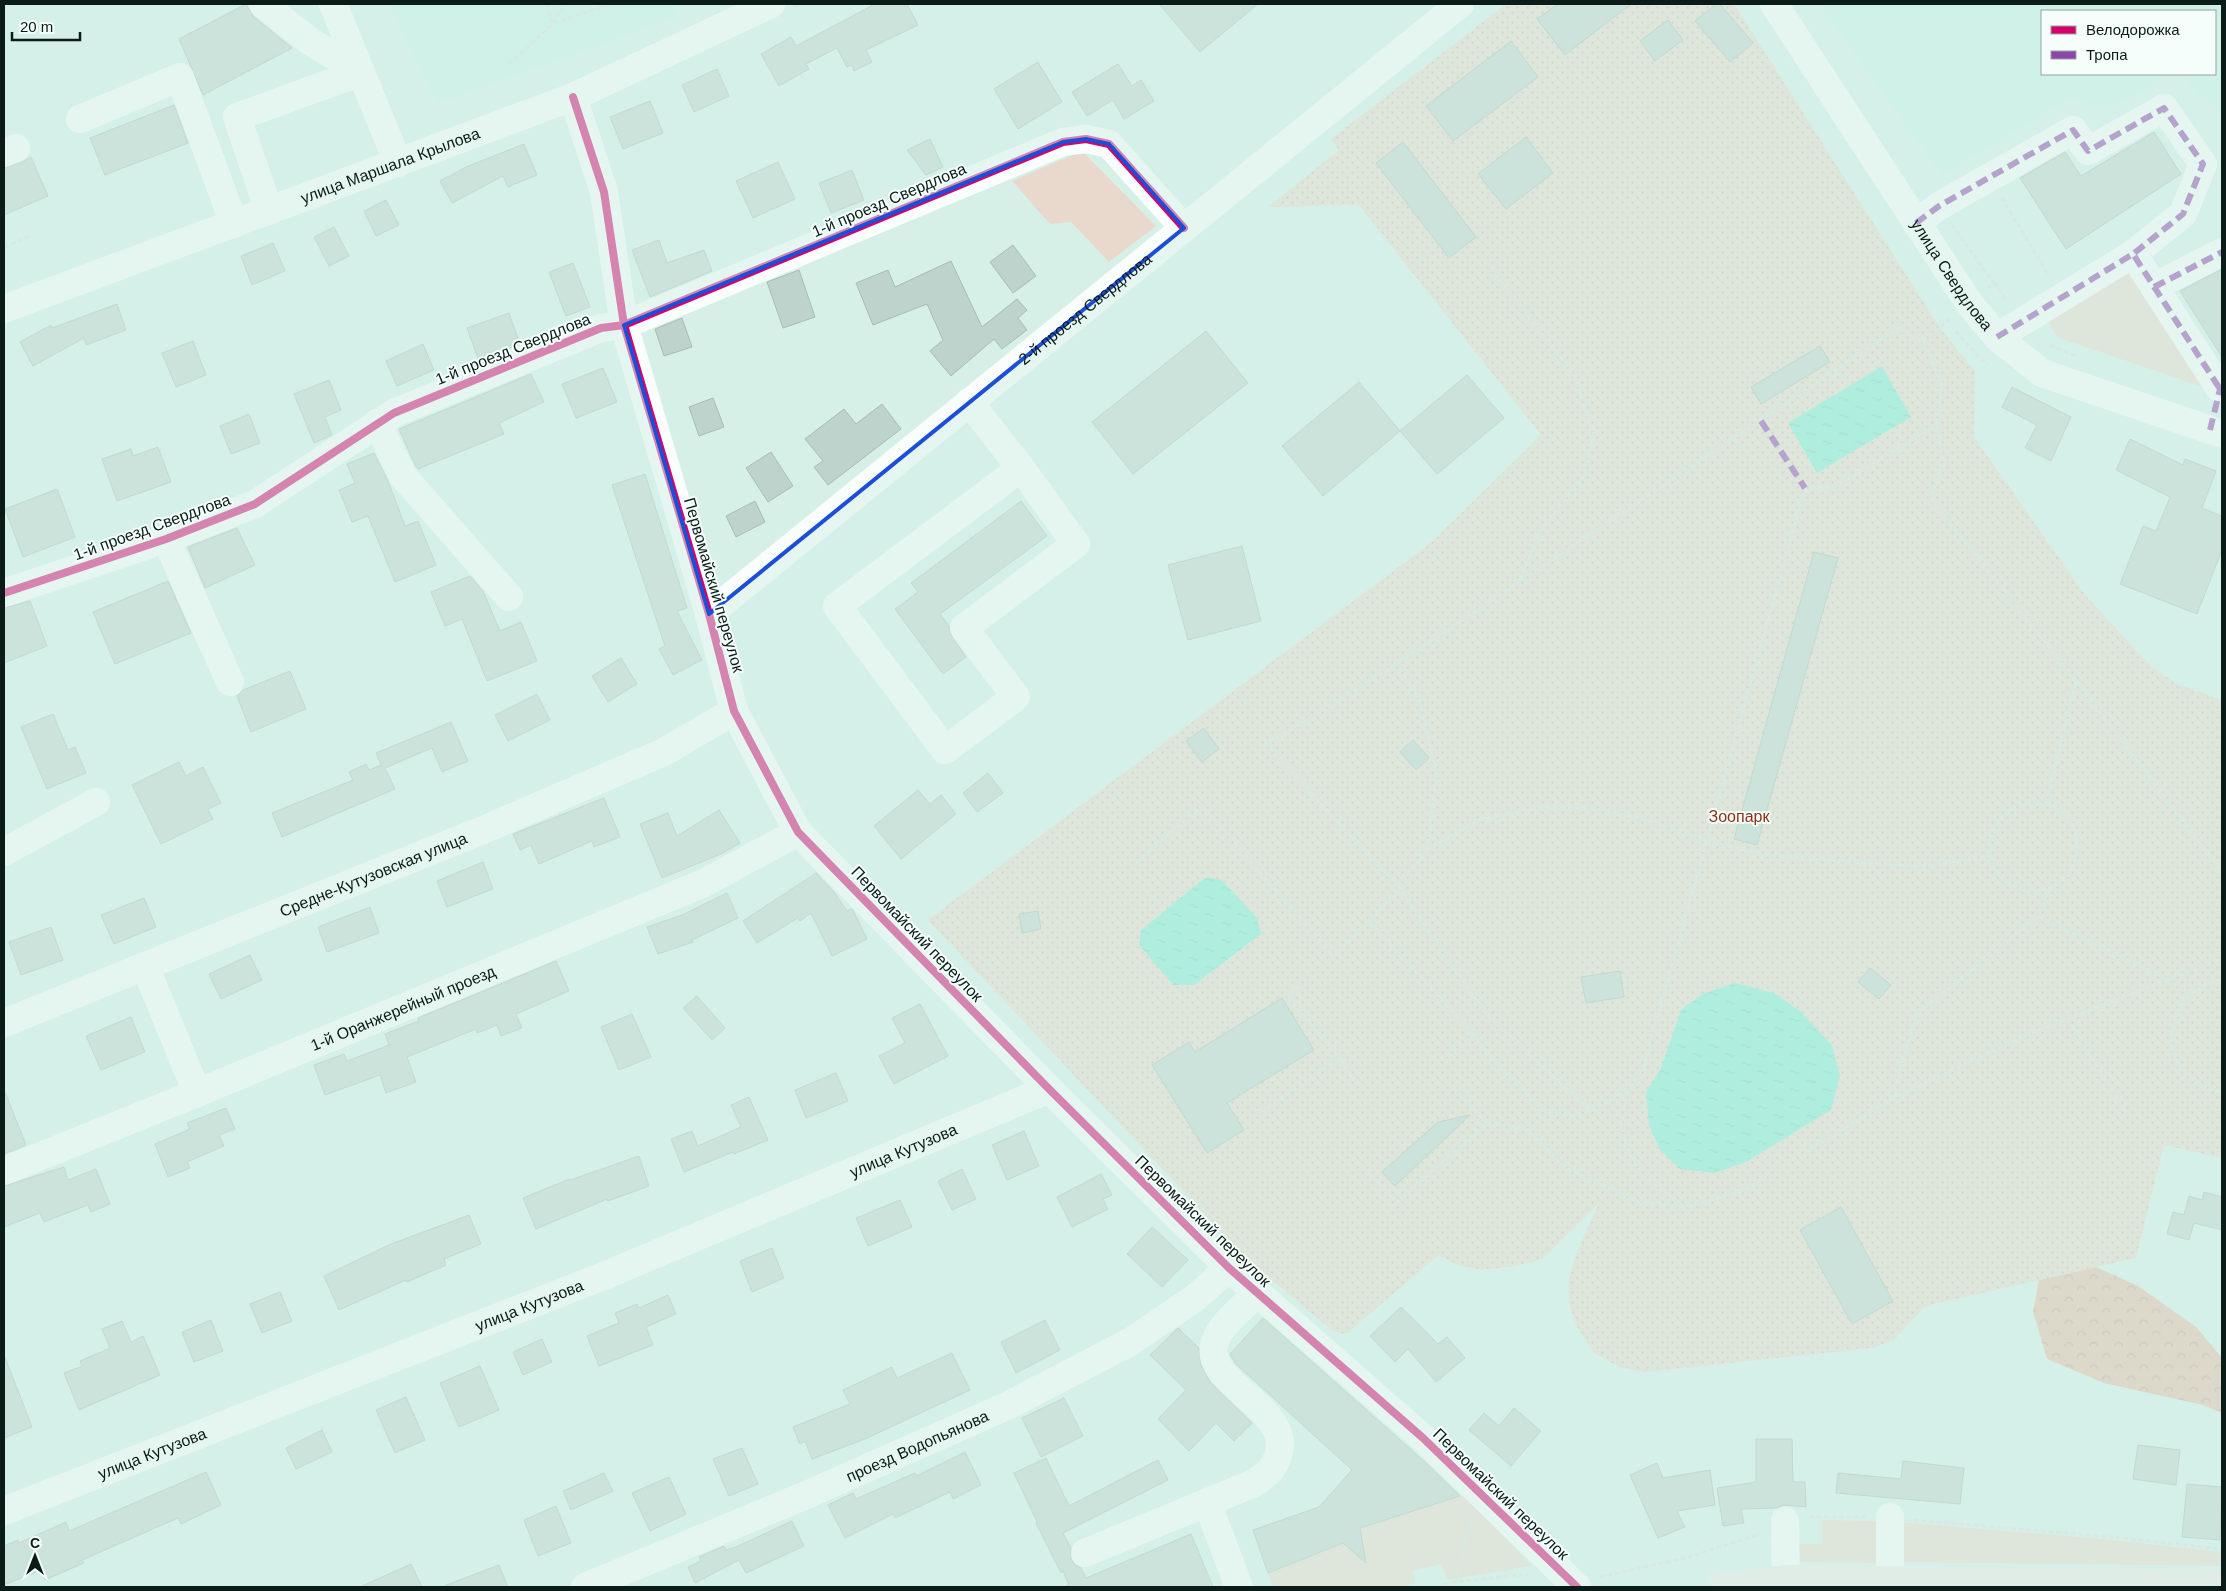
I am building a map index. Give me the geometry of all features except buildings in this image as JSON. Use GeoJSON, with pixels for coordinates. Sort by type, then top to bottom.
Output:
{"type":"FeatureCollection","features":[{"type":"Feature","properties":{"kind":"main road"},"geometry":{"type":"LineString","coordinates":[[1722,1587],[1890,1579],[2222,1584]]}},
{"type":"Feature","properties":{"kind":"street"},"geometry":{"type":"LineString","coordinates":[[263,4],[308,40],[361,72]]}},
{"type":"Feature","properties":{"kind":"street"},"geometry":{"type":"LineString","coordinates":[[333,4],[398,163]]}},
{"type":"Feature","properties":{"kind":"street","name":"улица Маршала Крылова"},"geometry":{"type":"LineString","coordinates":[[4,310],[573,97],[770,4]]}},
{"type":"Feature","properties":{"kind":"street","name":"2-й проезд Свердлова"},"geometry":{"type":"LineString","coordinates":[[709,614],[1460,4]]}},
{"type":"Feature","properties":{"kind":"street","name":"улица Свердлова"},"geometry":{"type":"LineString","coordinates":[[1774,4],[1969,303],[1997,337],[2042,373],[2216,432]]}},
{"type":"Feature","properties":{"kind":"street"},"geometry":{"type":"LineString","coordinates":[[269,211],[237,117],[361,72]]}},
{"type":"Feature","properties":{"kind":"street"},"geometry":{"type":"LineString","coordinates":[[80,119],[180,77],[234,224]]}},
{"type":"Feature","properties":{"kind":"street","name":"Первомайский переулок"},"geometry":{"type":"LineString","coordinates":[[573,97],[604,192],[624,325],[709,614],[734,711],[798,832],[1049,1090],[1230,1268],[1423,1438],[1577,1587]]}},
{"type":"Feature","properties":{"kind":"street"},"geometry":{"type":"LineString","coordinates":[[1916,222],[1939,206],[2073,130],[2088,150],[2164,108],[2203,164],[2183,214],[2133,254],[1997,337]]}},
{"type":"Feature","properties":{"kind":"street","name":"1-й проезд Свердлова"},"geometry":{"type":"LineString","coordinates":[[4,593],[166,539],[255,504],[394,413],[601,328],[624,325],[1063,142],[1086,139],[1109,144],[1184,228]]}},
{"type":"Feature","properties":{"kind":"street"},"geometry":{"type":"LineString","coordinates":[[2154,287],[2222,252]]}},
{"type":"Feature","properties":{"kind":"street"},"geometry":{"type":"LineString","coordinates":[[2133,254],[2221,388],[2216,432]]}},
{"type":"Feature","properties":{"kind":"street"},"geometry":{"type":"LineString","coordinates":[[969,402],[1021,468],[1076,544],[964,628],[1016,696],[945,750],[837,606],[1021,468]]}},
{"type":"Feature","properties":{"kind":"street"},"geometry":{"type":"LineString","coordinates":[[377,423],[404,476],[509,597]]}},
{"type":"Feature","properties":{"kind":"street"},"geometry":{"type":"LineString","coordinates":[[166,539],[230,682]]}},
{"type":"Feature","properties":{"kind":"street","name":"Средне-Кутузовская улица"},"geometry":{"type":"LineString","coordinates":[[4,1023],[483,830],[664,752],[734,711]]}},
{"type":"Feature","properties":{"kind":"street"},"geometry":{"type":"LineString","coordinates":[[4,852],[96,802]]}},
{"type":"Feature","properties":{"kind":"street","name":"1-й Оранжерейный проезд"},"geometry":{"type":"LineString","coordinates":[[4,1171],[704,883],[798,832]]}},
{"type":"Feature","properties":{"kind":"street"},"geometry":{"type":"LineString","coordinates":[[145,966],[197,1093]]}},
{"type":"Feature","properties":{"kind":"street","name":"улица Кутузова"},"geometry":{"type":"LineString","coordinates":[[4,1511],[606,1275],[1049,1090]]}},
{"type":"Feature","properties":{"kind":"street","name":"проезд Водопьянова"},"geometry":{"type":"LineString","coordinates":[[585,1587],[804,1496],[1009,1405],[1130,1342],[1196,1298],[1230,1268]]}},
{"type":"Feature","properties":{"kind":"street"},"geometry":{"type":"LineString","coordinates":[[1085,1553],[1254,1483],[1272,1470],[1280,1452],[1278,1432],[1266,1414],[1218,1370],[1215,1361],[1214,1344],[1220,1331],[1257,1293]]}},
{"type":"Feature","properties":{"kind":"street"},"geometry":{"type":"LineString","coordinates":[[1207,1502],[1239,1587]]}},
{"type":"Feature","properties":{"kind":"street"},"geometry":{"type":"LineString","coordinates":[[1890,1518],[1890,1579]]}},
{"type":"Feature","properties":{"kind":"street"},"geometry":{"type":"LineString","coordinates":[[1785,1521],[1786,1583]]}},
{"type":"Feature","properties":{"kind":"path"},"geometry":{"type":"LineString","coordinates":[[546,4],[553,24]]}},
{"type":"Feature","properties":{"kind":"path"},"geometry":{"type":"LineString","coordinates":[[510,64],[553,24],[565,4]]}},
{"type":"Feature","properties":{"kind":"path"},"geometry":{"type":"LineString","coordinates":[[553,24],[609,4]]}},
{"type":"Feature","properties":{"kind":"path"},"geometry":{"type":"LineString","coordinates":[[1990,178],[2061,297]]}},
{"type":"Feature","properties":{"kind":"path"},"geometry":{"type":"LineString","coordinates":[[4,247],[30,236]]}},
{"type":"Feature","properties":{"kind":"path"},"geometry":{"type":"LineString","coordinates":[[1491,268],[1575,377],[1594,434],[1583,478],[1538,533],[1520,582]]}},
{"type":"Feature","properties":{"kind":"path"},"geometry":{"type":"LineString","coordinates":[[1923,341],[1994,283],[2021,321],[2045,343],[2081,358]]}},
{"type":"Feature","properties":{"kind":"path"},"geometry":{"type":"LineString","coordinates":[[1590,1110],[1485,1013],[1398,886],[1266,744],[1397,664],[1898,328],[1923,341],[1942,384],[1937,424],[1943,464],[1931,499],[2076,681],[2222,872]]}},
{"type":"Feature","properties":{"kind":"path"},"geometry":{"type":"LineString","coordinates":[[1684,1207],[1643,1177],[1627,1148],[1619,1115],[1644,1065],[1805,488],[1835,486],[1937,424]]}},
{"type":"Feature","properties":{"kind":"path"},"geometry":{"type":"LineString","coordinates":[[1397,664],[1419,698],[1437,775],[1427,850]]}},
{"type":"Feature","properties":{"kind":"path"},"geometry":{"type":"LineString","coordinates":[[2046,804],[2076,681]]}},
{"type":"Feature","properties":{"kind":"path"},"geometry":{"type":"LineString","coordinates":[[2032,803],[2046,804],[2059,810],[2069,820],[2076,832],[2079,846],[2077,859],[2071,872],[2061,882],[2049,888],[2034,891],[2020,888],[2006,881],[1997,870],[1991,856],[1991,841],[1995,826],[2004,815],[2017,806],[2032,803]]}},
{"type":"Feature","properties":{"kind":"path"},"geometry":{"type":"LineString","coordinates":[[1137,862],[1202,806],[1333,955]]}},
{"type":"Feature","properties":{"kind":"path"},"geometry":{"type":"LineString","coordinates":[[1341,948],[1370,922],[1427,850],[1479,820],[1544,807],[1589,808],[1635,818],[1706,841],[1766,855],[1920,867],[1991,856]]}},
{"type":"Feature","properties":{"kind":"path"},"geometry":{"type":"LineString","coordinates":[[1891,1098],[1917,1014],[2038,917],[2049,888]]}},
{"type":"Feature","properties":{"kind":"path"},"geometry":{"type":"LineString","coordinates":[[2038,917],[2168,979],[2188,998]]}},
{"type":"Feature","properties":{"kind":"path"},"geometry":{"type":"LineString","coordinates":[[1370,922],[1473,1034],[1504,1073],[1544,1110],[1575,1117],[1610,1102],[1633,1084]]}},
{"type":"Feature","properties":{"kind":"path"},"geometry":{"type":"LineString","coordinates":[[1807,1152],[1891,1098],[2025,1036],[2222,958]]}},
{"type":"Feature","properties":{"kind":"path"},"geometry":{"type":"LineString","coordinates":[[2222,982],[2202,987],[2188,998],[2177,1012],[2172,1028],[2172,1046],[2178,1063],[2189,1077],[2205,1088],[2222,1092]]}},
{"type":"Feature","properties":{"kind":"path"},"geometry":{"type":"LineString","coordinates":[[1299,986],[1288,996],[1340,1058],[1354,1080]]}},
{"type":"Feature","properties":{"kind":"path"},"geometry":{"type":"LineString","coordinates":[[2068,1018],[2124,1110]]}},
{"type":"Feature","properties":{"kind":"path"},"geometry":{"type":"LineString","coordinates":[[1448,1057],[1473,1034]]}},
{"type":"Feature","properties":{"kind":"path"},"geometry":{"type":"LineString","coordinates":[[1261,1112],[1340,1058]]}},
{"type":"Feature","properties":{"kind":"path"},"geometry":{"type":"LineString","coordinates":[[1453,1088],[1486,1123],[1526,1130],[1569,1170],[1640,1202],[1684,1207],[1743,1190],[1766,1177]]}},
{"type":"Feature","properties":{"kind":"path"},"geometry":{"type":"LineString","coordinates":[[1364,1169],[1398,1202],[1486,1123]]}},
{"type":"Feature","properties":{"kind":"path"},"geometry":{"type":"LineString","coordinates":[[1455,1582],[1479,1493]]}},
{"type":"Feature","properties":{"kind":"path"},"geometry":{"type":"LineString","coordinates":[[1438,1587],[1455,1582],[1532,1574]]}},
{"type":"Feature","properties":{"kind":"highlighted area"},"geometry":{"type":"Polygon","coordinates":[[[1086,139],[1109,144],[1184,228],[709,614],[624,325],[1063,142],[1086,139]]]}},
{"type":"Feature","properties":{"kind":"shaded area"},"geometry":{"type":"Polygon","coordinates":[[[389,4],[674,4],[679,16],[436,104],[389,4]]]}},
{"type":"Feature","properties":{"kind":"shaded area"},"geometry":{"type":"Polygon","coordinates":[[[1819,4],[2222,4],[2222,114],[2179,75],[2216,75],[2216,10],[2041,10],[2041,75],[2168,75],[2116,105],[2067,100],[1942,175],[1819,4]]]}},
{"type":"Feature","properties":{"kind":"green space","name":"Зоопарк"},"geometry":{"type":"Polygon","coordinates":[[[1506,4],[1734,4],[1940,328],[1975,371],[1974,437],[2085,595],[2151,666],[2177,684],[2222,700],[2222,1158],[2164,1145],[2136,1258],[1925,1306],[1894,1340],[1873,1348],[1645,1372],[1619,1367],[1594,1353],[1577,1327],[1569,1304],[1569,1279],[1576,1254],[1599,1203],[1543,1259],[1516,1266],[1482,1270],[1457,1265],[1439,1255],[1347,1333],[1341,1334],[1333,1331],[1248,1260],[928,920],[1432,542],[1541,435],[1359,205],[1268,207],[1339,150],[1331,139],[1506,4]]]}},
{"type":"Feature","properties":{"kind":"green space"},"geometry":{"type":"Polygon","coordinates":[[[1082,151],[1156,226],[1109,262],[1071,222],[1050,224],[1012,181],[1082,151]]]}},
{"type":"Feature","properties":{"kind":"green space"},"geometry":{"type":"Polygon","coordinates":[[[2131,264],[2211,390],[2057,337],[2044,315],[2131,264]]]}},
{"type":"Feature","properties":{"kind":"green space"},"geometry":{"type":"Polygon","coordinates":[[[2096,1267],[2138,1286],[2196,1327],[2222,1358],[2222,1413],[2203,1405],[2104,1383],[2047,1359],[2033,1311],[2039,1280],[2096,1267]]]}},
{"type":"Feature","properties":{"kind":"green space"},"geometry":{"type":"Polygon","coordinates":[[[1464,1495],[1532,1566],[1447,1580],[1442,1564],[1412,1571],[1415,1583],[1403,1587],[1272,1587],[1268,1573],[1343,1543],[1356,1553],[1357,1529],[1464,1495]]]}},
{"type":"Feature","properties":{"kind":"green space"},"geometry":{"type":"Polygon","coordinates":[[[1822,1520],[1882,1521],[1882,1563],[1790,1562],[1791,1544],[1822,1544],[1822,1520]]]}},
{"type":"Feature","properties":{"kind":"green space"},"geometry":{"type":"Polygon","coordinates":[[[1898,1522],[2104,1539],[2222,1552],[2222,1566],[1898,1562],[1898,1522]]]}},
{"type":"Feature","properties":{"kind":"water"},"geometry":{"type":"Polygon","coordinates":[[[1882,366],[1911,417],[1817,473],[1788,423],[1882,366]]]}},
{"type":"Feature","properties":{"kind":"water"},"geometry":{"type":"Polygon","coordinates":[[[1206,877],[1222,880],[1257,918],[1261,934],[1194,985],[1173,985],[1139,945],[1141,930],[1206,877]]]}},
{"type":"Feature","properties":{"kind":"water"},"geometry":{"type":"Polygon","coordinates":[[[1735,983],[1774,993],[1800,1011],[1832,1045],[1840,1076],[1831,1110],[1746,1162],[1715,1173],[1680,1169],[1660,1150],[1649,1125],[1646,1092],[1661,1068],[1681,1010],[1704,993],[1735,983]]]}},
{"type":"Feature","properties":{"kind":"marked path"},"geometry":{"type":"LineString","coordinates":[[1916,223],[1939,206],[2073,130],[2088,151],[2164,108],[2203,164],[2183,214],[2133,254]]}},
{"type":"Feature","properties":{"kind":"marked path"},"geometry":{"type":"LineString","coordinates":[[2154,287],[2222,252]]}},
{"type":"Feature","properties":{"kind":"marked path"},"geometry":{"type":"LineString","coordinates":[[1997,337],[2133,254],[2220,389]]}},
{"type":"Feature","properties":{"kind":"marked path"},"geometry":{"type":"LineString","coordinates":[[2210,430],[2220,389],[2222,388]]}},
{"type":"Feature","properties":{"kind":"marked path"},"geometry":{"type":"LineString","coordinates":[[1761,421],[1805,488]]}},
{"type":"Feature","properties":{"kind":"cycle path"},"geometry":{"type":"LineString","coordinates":[[573,97],[604,192],[624,325],[709,614],[734,711],[798,832],[1049,1089],[1229,1268],[1423,1438],[1577,1587]]}},
{"type":"Feature","properties":{"kind":"cycle path"},"geometry":{"type":"LineString","coordinates":[[4,593],[166,539],[255,504],[394,413],[601,328],[624,325],[1063,142],[1086,139],[1109,144],[1184,228]]}}]}
